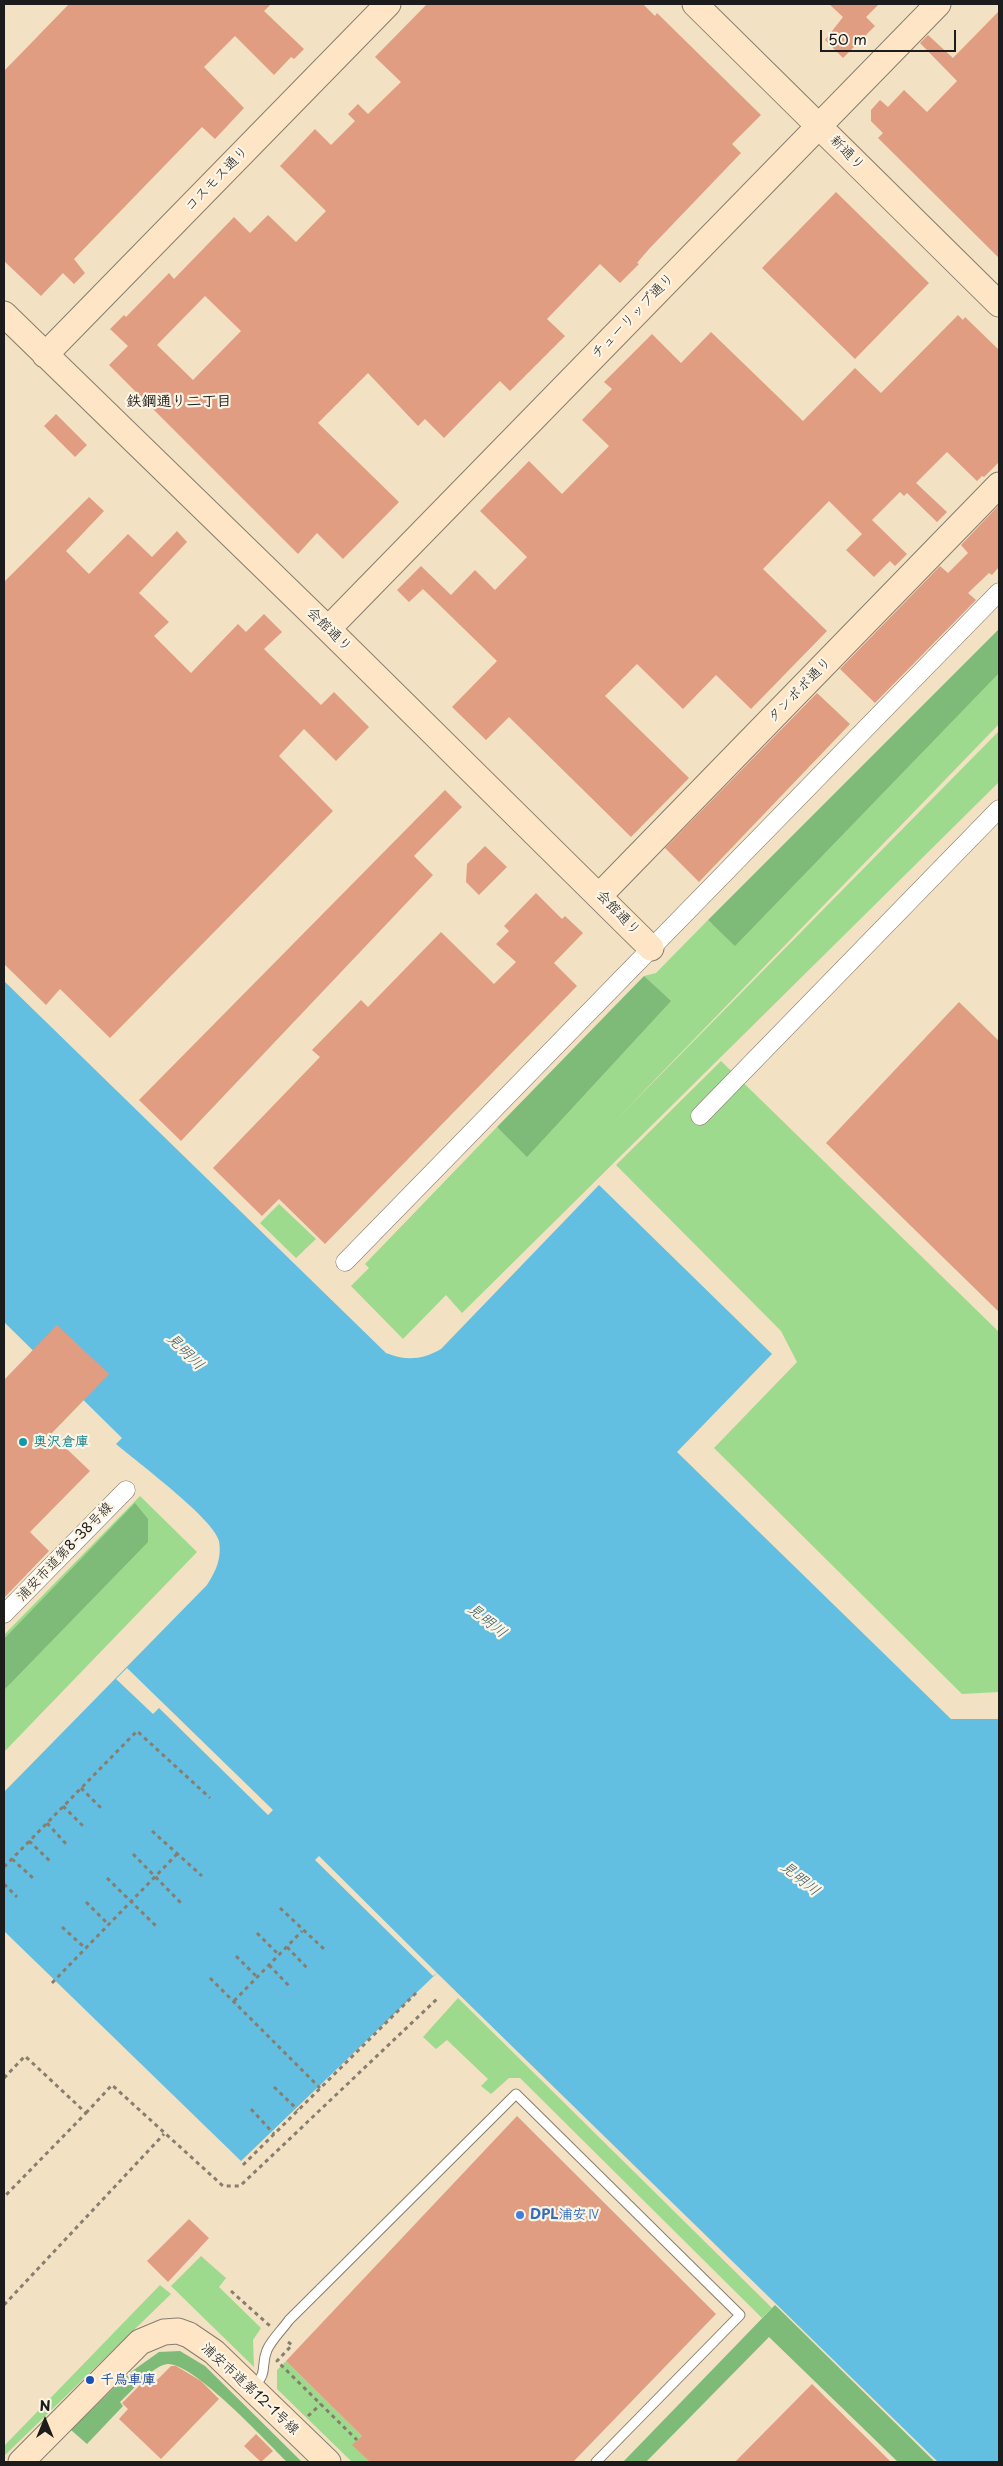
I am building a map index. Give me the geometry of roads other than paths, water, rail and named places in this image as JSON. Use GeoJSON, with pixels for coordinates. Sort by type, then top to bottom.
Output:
{"type":"FeatureCollection","features":[{"type":"Feature","properties":{"kind":"street","name":"コスモス通り"},"geometry":{"type":"LineString","coordinates":[[45,355],[388,4]]}},
{"type":"Feature","properties":{"kind":"street","name":"新通り"},"geometry":{"type":"LineString","coordinates":[[694,4],[999,304]]}},
{"type":"Feature","properties":{"kind":"street","name":"チューリップ通り"},"geometry":{"type":"LineString","coordinates":[[328,629],[938,4]]}},
{"type":"Feature","properties":{"kind":"street","name":"会館通り"},"geometry":{"type":"LineString","coordinates":[[4,314],[600,895],[651,948]]}},
{"type":"Feature","properties":{"kind":"street","name":"タンポポ通り"},"geometry":{"type":"LineString","coordinates":[[600,895],[999,485]]}},
{"type":"Feature","properties":{"kind":"street"},"geometry":{"type":"LineString","coordinates":[[345,1262],[999,592]]}},
{"type":"Feature","properties":{"kind":"street"},"geometry":{"type":"LineString","coordinates":[[700,1116],[999,809]]}},
{"type":"Feature","properties":{"kind":"street","name":"浦安市道第8-38号線"},"geometry":{"type":"LineString","coordinates":[[4,1614],[126,1490]]}},
{"type":"Feature","properties":{"kind":"street","name":"浦安市道第12-1号線"},"geometry":{"type":"LineString","coordinates":[[21,2462],[140,2342],[151,2335],[178,2331],[189,2335],[214,2352],[328,2462]]}},
{"type":"Feature","properties":{"kind":"lane"},"geometry":{"type":"LineString","coordinates":[[252,2389],[264,2376],[266,2352],[278,2334],[303,2306],[516,2094],[740,2315],[596,2462]]}},
{"type":"Feature","properties":{"kind":"water","name":"見明川"},"geometry":{"type":"Polygon","coordinates":[[[4,981],[386,1353],[414,1358],[434,1353],[441,1349],[599,1185],[772,1354],[677,1452],[951,1719],[999,1719],[999,2462],[938,2462],[437,1973],[241,2161],[4,1931],[4,1792],[207,1585],[218,1564],[220,1547],[214,1531],[204,1519],[174,1491],[116,1444],[122,1438],[4,1322],[4,981]]]}},
{"type":"Feature","properties":{"kind":"place","name":"奥沢倉庫"},"geometry":{"type":"Point","coordinates":[23,1442]}},
{"type":"Feature","properties":{"kind":"place","name":"DPL浦安Ⅳ"},"geometry":{"type":"Point","coordinates":[520,2215]}},
{"type":"Feature","properties":{"kind":"place","name":"千鳥車庫"},"geometry":{"type":"Point","coordinates":[90,2380]}},
{"type":"Feature","properties":{"kind":"district","name":"鉄鋼通り二丁目"},"geometry":{"type":"Point","coordinates":[179,402]}}]}
